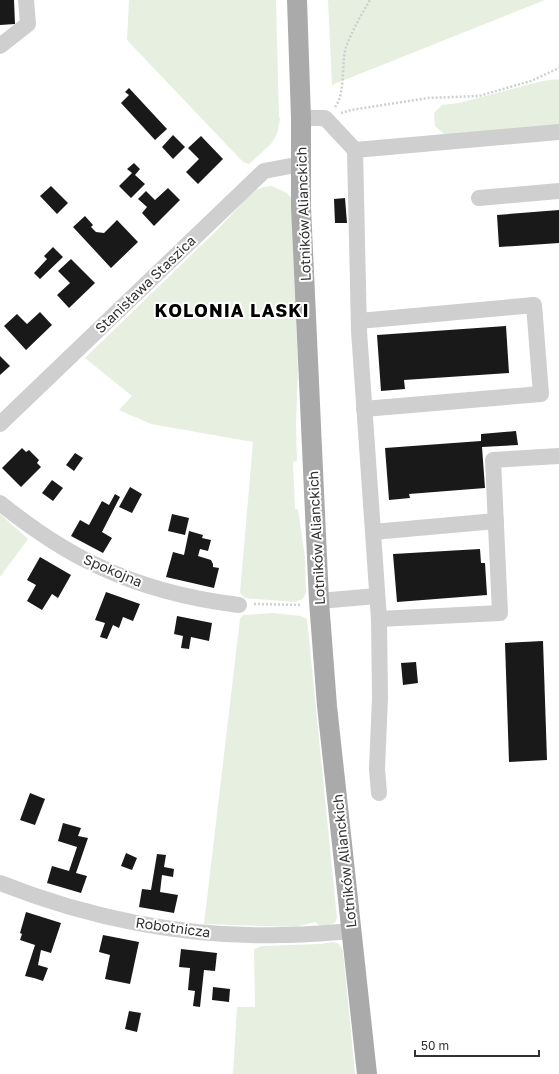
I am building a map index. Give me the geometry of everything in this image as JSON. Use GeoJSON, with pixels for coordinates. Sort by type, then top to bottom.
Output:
{"type":"FeatureCollection","features":[{"type":"Feature","properties":{"kind":"main road","name":"Lotników Alianckich"},"geometry":{"type":"LineString","coordinates":[[297,0],[301,118],[301,207],[319,601],[328,706],[367,1074]]}},
{"type":"Feature","properties":{"kind":"street"},"geometry":{"type":"LineString","coordinates":[[0,46],[28,24],[26,0]]}},
{"type":"Feature","properties":{"kind":"street"},"geometry":{"type":"LineString","coordinates":[[301,118],[326,118],[355,150],[359,321],[378,619],[380,698],[377,769],[379,793]]}},
{"type":"Feature","properties":{"kind":"street"},"geometry":{"type":"LineString","coordinates":[[355,150],[559,132]]}},
{"type":"Feature","properties":{"kind":"street","name":"Stanisława Staszica"},"geometry":{"type":"LineString","coordinates":[[0,424],[264,171],[301,164]]}},
{"type":"Feature","properties":{"kind":"street"},"geometry":{"type":"LineString","coordinates":[[479,198],[559,191]]}},
{"type":"Feature","properties":{"kind":"street"},"geometry":{"type":"LineString","coordinates":[[359,321],[534,304],[541,394],[364,409]]}},
{"type":"Feature","properties":{"kind":"street"},"geometry":{"type":"LineString","coordinates":[[378,619],[500,613],[493,460],[559,456]]}},
{"type":"Feature","properties":{"kind":"street","name":"Spokojna"},"geometry":{"type":"LineString","coordinates":[[0,503],[33,528],[97,566],[133,581],[184,596],[209,601],[239,604]]}},
{"type":"Feature","properties":{"kind":"street"},"geometry":{"type":"LineString","coordinates":[[373,532],[496,521]]}},
{"type":"Feature","properties":{"kind":"street"},"geometry":{"type":"LineString","coordinates":[[319,601],[377,596]]}},
{"type":"Feature","properties":{"kind":"street","name":"Robotnicza"},"geometry":{"type":"LineString","coordinates":[[0,883],[68,908],[167,928],[219,934],[280,935],[351,931]]}},
{"type":"Feature","properties":{"kind":"path"},"geometry":{"type":"LineString","coordinates":[[326,118],[338,103],[346,48],[370,0]]}},
{"type":"Feature","properties":{"kind":"path"},"geometry":{"type":"LineString","coordinates":[[326,118],[351,110],[420,100],[479,96],[531,81],[559,68]]}},
{"type":"Feature","properties":{"kind":"path"},"geometry":{"type":"LineString","coordinates":[[239,604],[300,605],[319,601]]}},
{"type":"Feature","properties":{"kind":"green space"},"geometry":{"type":"Polygon","coordinates":[[[129,0],[276,0],[280,119],[277,134],[271,144],[249,164],[243,162],[127,40],[129,0]]]}},
{"type":"Feature","properties":{"kind":"green space"},"geometry":{"type":"Polygon","coordinates":[[[328,0],[545,0],[332,85],[328,0]]]}},
{"type":"Feature","properties":{"kind":"green space"},"geometry":{"type":"Polygon","coordinates":[[[559,79],[559,127],[451,140],[435,126],[434,113],[442,105],[459,103],[542,81],[559,79]]]}},
{"type":"Feature","properties":{"kind":"green space"},"geometry":{"type":"Polygon","coordinates":[[[272,186],[287,193],[291,198],[298,370],[296,425],[297,461],[293,462],[295,509],[298,509],[305,557],[306,593],[303,599],[295,602],[245,598],[240,593],[253,442],[151,424],[119,410],[132,396],[85,358],[215,232],[249,196],[256,190],[272,186]]]}},
{"type":"Feature","properties":{"kind":"green space"},"geometry":{"type":"Polygon","coordinates":[[[0,514],[28,539],[0,577],[0,514]]]}},
{"type":"Feature","properties":{"kind":"green space"},"geometry":{"type":"Polygon","coordinates":[[[273,613],[301,616],[307,619],[337,918],[335,923],[322,927],[315,922],[295,927],[204,924],[240,619],[243,615],[273,613]]]}},
{"type":"Feature","properties":{"kind":"green space"},"geometry":{"type":"Polygon","coordinates":[[[333,942],[339,944],[343,951],[355,1074],[233,1074],[237,1007],[255,1007],[254,949],[262,946],[320,944],[333,942]]]}},
{"type":"Feature","properties":{"kind":"building"},"geometry":{"type":"Polygon","coordinates":[[[0,0],[14,0],[15,24],[0,25],[0,0]]]}},
{"type":"Feature","properties":{"kind":"building"},"geometry":{"type":"Polygon","coordinates":[[[129,88],[167,129],[155,140],[121,103],[129,95],[125,92],[129,88]]]}},
{"type":"Feature","properties":{"kind":"building"},"geometry":{"type":"Polygon","coordinates":[[[173,135],[185,147],[173,159],[162,147],[173,135]]]}},
{"type":"Feature","properties":{"kind":"building"},"geometry":{"type":"Polygon","coordinates":[[[201,136],[223,159],[198,184],[186,172],[199,159],[188,148],[201,136]]]}},
{"type":"Feature","properties":{"kind":"building"},"geometry":{"type":"Polygon","coordinates":[[[134,163],[140,169],[135,175],[145,184],[131,198],[119,186],[132,173],[127,169],[134,163]]]}},
{"type":"Feature","properties":{"kind":"building"},"geometry":{"type":"Polygon","coordinates":[[[51,186],[68,203],[57,214],[40,196],[51,186]]]}},
{"type":"Feature","properties":{"kind":"building"},"geometry":{"type":"Polygon","coordinates":[[[168,188],[180,200],[154,226],[142,213],[147,207],[138,199],[146,191],[155,200],[168,188]]]}},
{"type":"Feature","properties":{"kind":"building"},"geometry":{"type":"Polygon","coordinates":[[[345,198],[347,223],[335,223],[334,199],[345,198]]]}},
{"type":"Feature","properties":{"kind":"building"},"geometry":{"type":"Polygon","coordinates":[[[559,210],[559,243],[499,247],[497,215],[559,210]]]}},
{"type":"Feature","properties":{"kind":"building"},"geometry":{"type":"Polygon","coordinates":[[[85,216],[93,225],[91,227],[96,232],[104,233],[117,220],[138,242],[111,268],[73,227],[85,216]]]}},
{"type":"Feature","properties":{"kind":"building"},"geometry":{"type":"Polygon","coordinates":[[[53,247],[63,257],[40,279],[34,273],[47,259],[44,256],[53,247]]]}},
{"type":"Feature","properties":{"kind":"building"},"geometry":{"type":"Polygon","coordinates":[[[71,259],[95,283],[69,308],[57,295],[70,283],[58,271],[71,259]]]}},
{"type":"Feature","properties":{"kind":"building"},"geometry":{"type":"Polygon","coordinates":[[[40,312],[52,325],[26,350],[4,326],[17,314],[27,324],[40,312]]]}},
{"type":"Feature","properties":{"kind":"building"},"geometry":{"type":"Polygon","coordinates":[[[506,326],[509,373],[404,380],[405,389],[381,391],[377,335],[506,326]]]}},
{"type":"Feature","properties":{"kind":"building"},"geometry":{"type":"Polygon","coordinates":[[[0,356],[10,366],[0,375],[0,356]]]}},
{"type":"Feature","properties":{"kind":"building"},"geometry":{"type":"Polygon","coordinates":[[[516,431],[518,445],[482,447],[485,488],[409,494],[410,498],[389,500],[385,448],[481,441],[481,434],[516,431]]]}},
{"type":"Feature","properties":{"kind":"building"},"geometry":{"type":"Polygon","coordinates":[[[22,448],[26,452],[29,450],[39,460],[37,463],[41,467],[21,487],[2,468],[22,448]]]}},
{"type":"Feature","properties":{"kind":"building"},"geometry":{"type":"Polygon","coordinates":[[[75,453],[83,458],[74,471],[66,465],[75,453]]]}},
{"type":"Feature","properties":{"kind":"building"},"geometry":{"type":"Polygon","coordinates":[[[52,480],[63,488],[53,501],[42,493],[52,480]]]}},
{"type":"Feature","properties":{"kind":"building"},"geometry":{"type":"Polygon","coordinates":[[[130,487],[142,494],[132,513],[119,507],[130,487]]]}},
{"type":"Feature","properties":{"kind":"building"},"geometry":{"type":"Polygon","coordinates":[[[115,494],[120,497],[102,532],[112,538],[103,553],[71,536],[80,520],[89,525],[102,501],[109,505],[115,494]]]}},
{"type":"Feature","properties":{"kind":"building"},"geometry":{"type":"Polygon","coordinates":[[[172,514],[189,518],[185,535],[168,531],[172,514]]]}},
{"type":"Feature","properties":{"kind":"building"},"geometry":{"type":"Polygon","coordinates":[[[189,531],[203,535],[202,538],[211,540],[208,551],[200,549],[198,556],[211,560],[213,567],[219,568],[214,588],[166,577],[173,552],[184,555],[189,531]]]}},
{"type":"Feature","properties":{"kind":"building"},"geometry":{"type":"Polygon","coordinates":[[[480,549],[481,563],[485,563],[487,595],[397,602],[393,554],[480,549]]]}},
{"type":"Feature","properties":{"kind":"building"},"geometry":{"type":"Polygon","coordinates":[[[40,557],[71,575],[58,598],[52,594],[42,610],[27,601],[36,585],[27,580],[40,557]]]}},
{"type":"Feature","properties":{"kind":"building"},"geometry":{"type":"Polygon","coordinates":[[[106,592],[140,604],[133,621],[123,617],[119,628],[113,625],[107,639],[100,637],[105,623],[95,620],[106,592]]]}},
{"type":"Feature","properties":{"kind":"building"},"geometry":{"type":"Polygon","coordinates":[[[177,616],[212,623],[209,641],[191,637],[189,649],[181,648],[183,636],[174,634],[177,616]]]}},
{"type":"Feature","properties":{"kind":"building"},"geometry":{"type":"Polygon","coordinates":[[[543,641],[547,760],[509,762],[505,643],[543,641]]]}},
{"type":"Feature","properties":{"kind":"building"},"geometry":{"type":"Polygon","coordinates":[[[416,662],[418,683],[403,685],[401,663],[416,662]]]}},
{"type":"Feature","properties":{"kind":"building"},"geometry":{"type":"Polygon","coordinates":[[[30,793],[45,799],[35,825],[20,820],[30,793]]]}},
{"type":"Feature","properties":{"kind":"building"},"geometry":{"type":"Polygon","coordinates":[[[63,823],[81,828],[78,836],[88,838],[76,873],[87,876],[81,893],[47,883],[52,866],[69,871],[77,847],[58,841],[63,823]]]}},
{"type":"Feature","properties":{"kind":"building"},"geometry":{"type":"Polygon","coordinates":[[[126,853],[137,858],[132,870],[121,866],[126,853]]]}},
{"type":"Feature","properties":{"kind":"building"},"geometry":{"type":"Polygon","coordinates":[[[157,854],[166,855],[164,867],[174,869],[173,877],[162,875],[160,892],[178,895],[174,913],[139,907],[142,889],[151,890],[157,854]]]}},
{"type":"Feature","properties":{"kind":"building"},"geometry":{"type":"Polygon","coordinates":[[[26,912],[61,923],[51,953],[41,950],[38,965],[48,968],[43,981],[25,976],[35,945],[20,940],[22,934],[20,933],[26,912]]]}},
{"type":"Feature","properties":{"kind":"building"},"geometry":{"type":"Polygon","coordinates":[[[103,935],[139,942],[130,984],[105,979],[110,955],[99,952],[103,935]]]}},
{"type":"Feature","properties":{"kind":"building"},"geometry":{"type":"Polygon","coordinates":[[[181,949],[217,953],[215,971],[204,970],[200,1007],[193,1006],[195,991],[188,990],[190,968],[179,967],[181,949]]]}},
{"type":"Feature","properties":{"kind":"building"},"geometry":{"type":"Polygon","coordinates":[[[213,987],[230,989],[229,1002],[212,1000],[213,987]]]}},
{"type":"Feature","properties":{"kind":"building"},"geometry":{"type":"Polygon","coordinates":[[[129,1011],[141,1013],[137,1032],[125,1029],[129,1011]]]}},
{"type":"Feature","properties":{"kind":"district","name":"KOLONIA LASKI"},"geometry":{"type":"Point","coordinates":[232,310]}}]}
